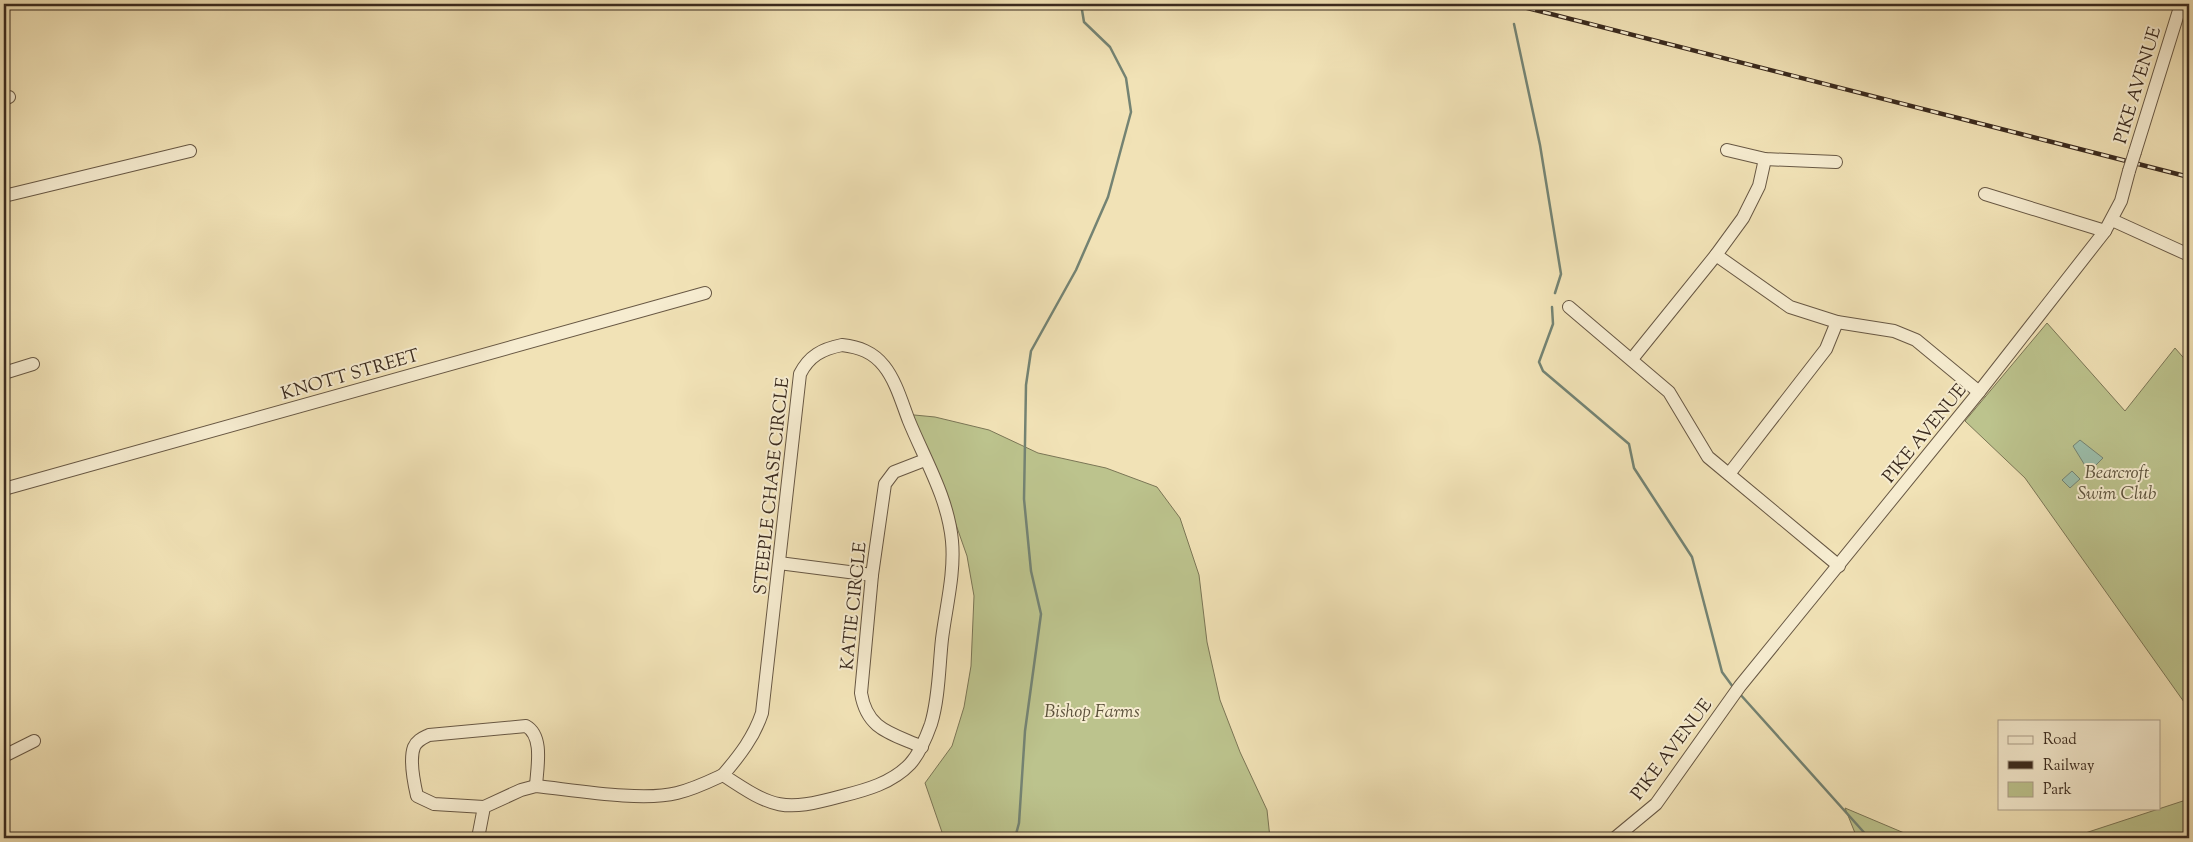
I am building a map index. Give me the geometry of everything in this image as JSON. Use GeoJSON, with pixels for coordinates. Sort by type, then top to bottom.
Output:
{"type":"FeatureCollection","features":[{"type":"Feature","properties":{"kind":"street","name":"PIKE AVENUE"},"geometry":{"type":"LineString","coordinates":[[1615,838],[1656,804],[1737,690],[1979,392],[2108,225],[2120,201],[2181,4]]}},
{"type":"Feature","properties":{"kind":"street"},"geometry":{"type":"LineString","coordinates":[[1727,150],[1765,159],[1836,162]]}},
{"type":"Feature","properties":{"kind":"street"},"geometry":{"type":"LineString","coordinates":[[4,196],[190,151]]}},
{"type":"Feature","properties":{"kind":"street"},"geometry":{"type":"LineString","coordinates":[[1632,359],[1716,255],[1751,204],[1759,186],[1765,159]]}},
{"type":"Feature","properties":{"kind":"street"},"geometry":{"type":"LineString","coordinates":[[1985,194],[2108,225],[2189,255]]}},
{"type":"Feature","properties":{"kind":"street"},"geometry":{"type":"LineString","coordinates":[[1716,255],[1790,307],[1837,322],[1894,331],[1916,340],[1979,392]]}},
{"type":"Feature","properties":{"kind":"street","name":"KNOTT STREET"},"geometry":{"type":"LineString","coordinates":[[4,488],[705,293]]}},
{"type":"Feature","properties":{"kind":"street"},"geometry":{"type":"LineString","coordinates":[[1569,307],[1669,392],[1708,457],[1839,566]]}},
{"type":"Feature","properties":{"kind":"street"},"geometry":{"type":"LineString","coordinates":[[1729,474],[1826,349],[1837,322]]}},
{"type":"Feature","properties":{"kind":"street","name":"STEEPLE CHASE CIRCLE"},"geometry":{"type":"LineString","coordinates":[[484,807],[521,790],[536,786],[651,796],[676,794],[696,788],[723,775],[742,753],[756,731],[762,713],[798,385],[805,362],[816,354],[842,345],[862,348],[884,366],[894,385],[943,499],[952,543],[951,568],[934,712],[922,747],[909,765],[890,779],[868,790],[808,805],[789,806],[768,802],[723,775]]}},
{"type":"Feature","properties":{"kind":"street"},"geometry":{"type":"LineString","coordinates":[[4,373],[33,364]]}},
{"type":"Feature","properties":{"kind":"street","name":"KATIE CIRCLE"},"geometry":{"type":"LineString","coordinates":[[922,747],[879,727],[869,719],[864,708],[862,693],[872,576],[885,484],[889,476],[908,464],[925,460]]}},
{"type":"Feature","properties":{"kind":"street"},"geometry":{"type":"LineString","coordinates":[[779,563],[872,576]]}},
{"type":"Feature","properties":{"kind":"street"},"geometry":{"type":"LineString","coordinates":[[478,838],[484,807],[434,804],[417,796],[413,760],[414,747],[420,739],[430,735],[526,726],[533,730],[536,738],[536,786]]}},
{"type":"Feature","properties":{"kind":"street"},"geometry":{"type":"LineString","coordinates":[[4,756],[34,741]]}},
{"type":"Feature","properties":{"kind":"green space","name":"Bearcroft Swim Club"},"geometry":{"type":"Polygon","coordinates":[[[2047,323],[2125,411],[2175,348],[2189,364],[2189,709],[2025,478],[1965,421],[2047,323]]]}},
{"type":"Feature","properties":{"kind":"green space","name":"Bishop Farms"},"geometry":{"type":"Polygon","coordinates":[[[904,414],[935,417],[989,430],[1038,453],[1106,468],[1157,487],[1180,518],[1199,575],[1207,642],[1220,700],[1240,752],[1267,810],[1270,838],[944,838],[925,783],[952,746],[964,707],[971,666],[974,596],[967,556],[954,519],[904,414]]]}},
{"type":"Feature","properties":{"kind":"green space"},"geometry":{"type":"Polygon","coordinates":[[[2189,799],[2189,838],[2070,838],[2160,810],[2189,799]]]}},
{"type":"Feature","properties":{"kind":"green space"},"geometry":{"type":"Polygon","coordinates":[[[1845,808],[1916,838],[1857,838],[1845,808]]]}},
{"type":"Feature","properties":{"kind":"shaded area"},"geometry":{"type":"Polygon","coordinates":[[[2080,440],[2103,458],[2089,472],[2073,446],[2080,440]]]}},
{"type":"Feature","properties":{"kind":"shaded area"},"geometry":{"type":"Polygon","coordinates":[[[2072,471],[2080,479],[2070,488],[2062,480],[2072,471]]]}},
{"type":"Feature","properties":{"kind":"waterway"},"geometry":{"type":"LineString","coordinates":[[1015,838],[1019,823],[1025,731],[1041,614],[1031,571],[1024,499],[1026,385],[1031,351],[1076,270],[1108,197],[1131,112],[1126,78],[1110,47],[1084,22],[1081,4]]}},
{"type":"Feature","properties":{"kind":"waterway"},"geometry":{"type":"LineString","coordinates":[[1514,24],[1540,145],[1561,274],[1555,293]]}},
{"type":"Feature","properties":{"kind":"waterway"},"geometry":{"type":"LineString","coordinates":[[1552,307],[1553,324],[1539,362],[1543,371],[1629,444],[1634,468],[1692,557],[1722,672],[1733,687]]}},
{"type":"Feature","properties":{"kind":"waterway"},"geometry":{"type":"LineString","coordinates":[[1739,693],[1869,838]]}},
{"type":"Feature","properties":{"kind":"railway"},"geometry":{"type":"LineString","coordinates":[[1512,4],[2189,177]]}}]}
